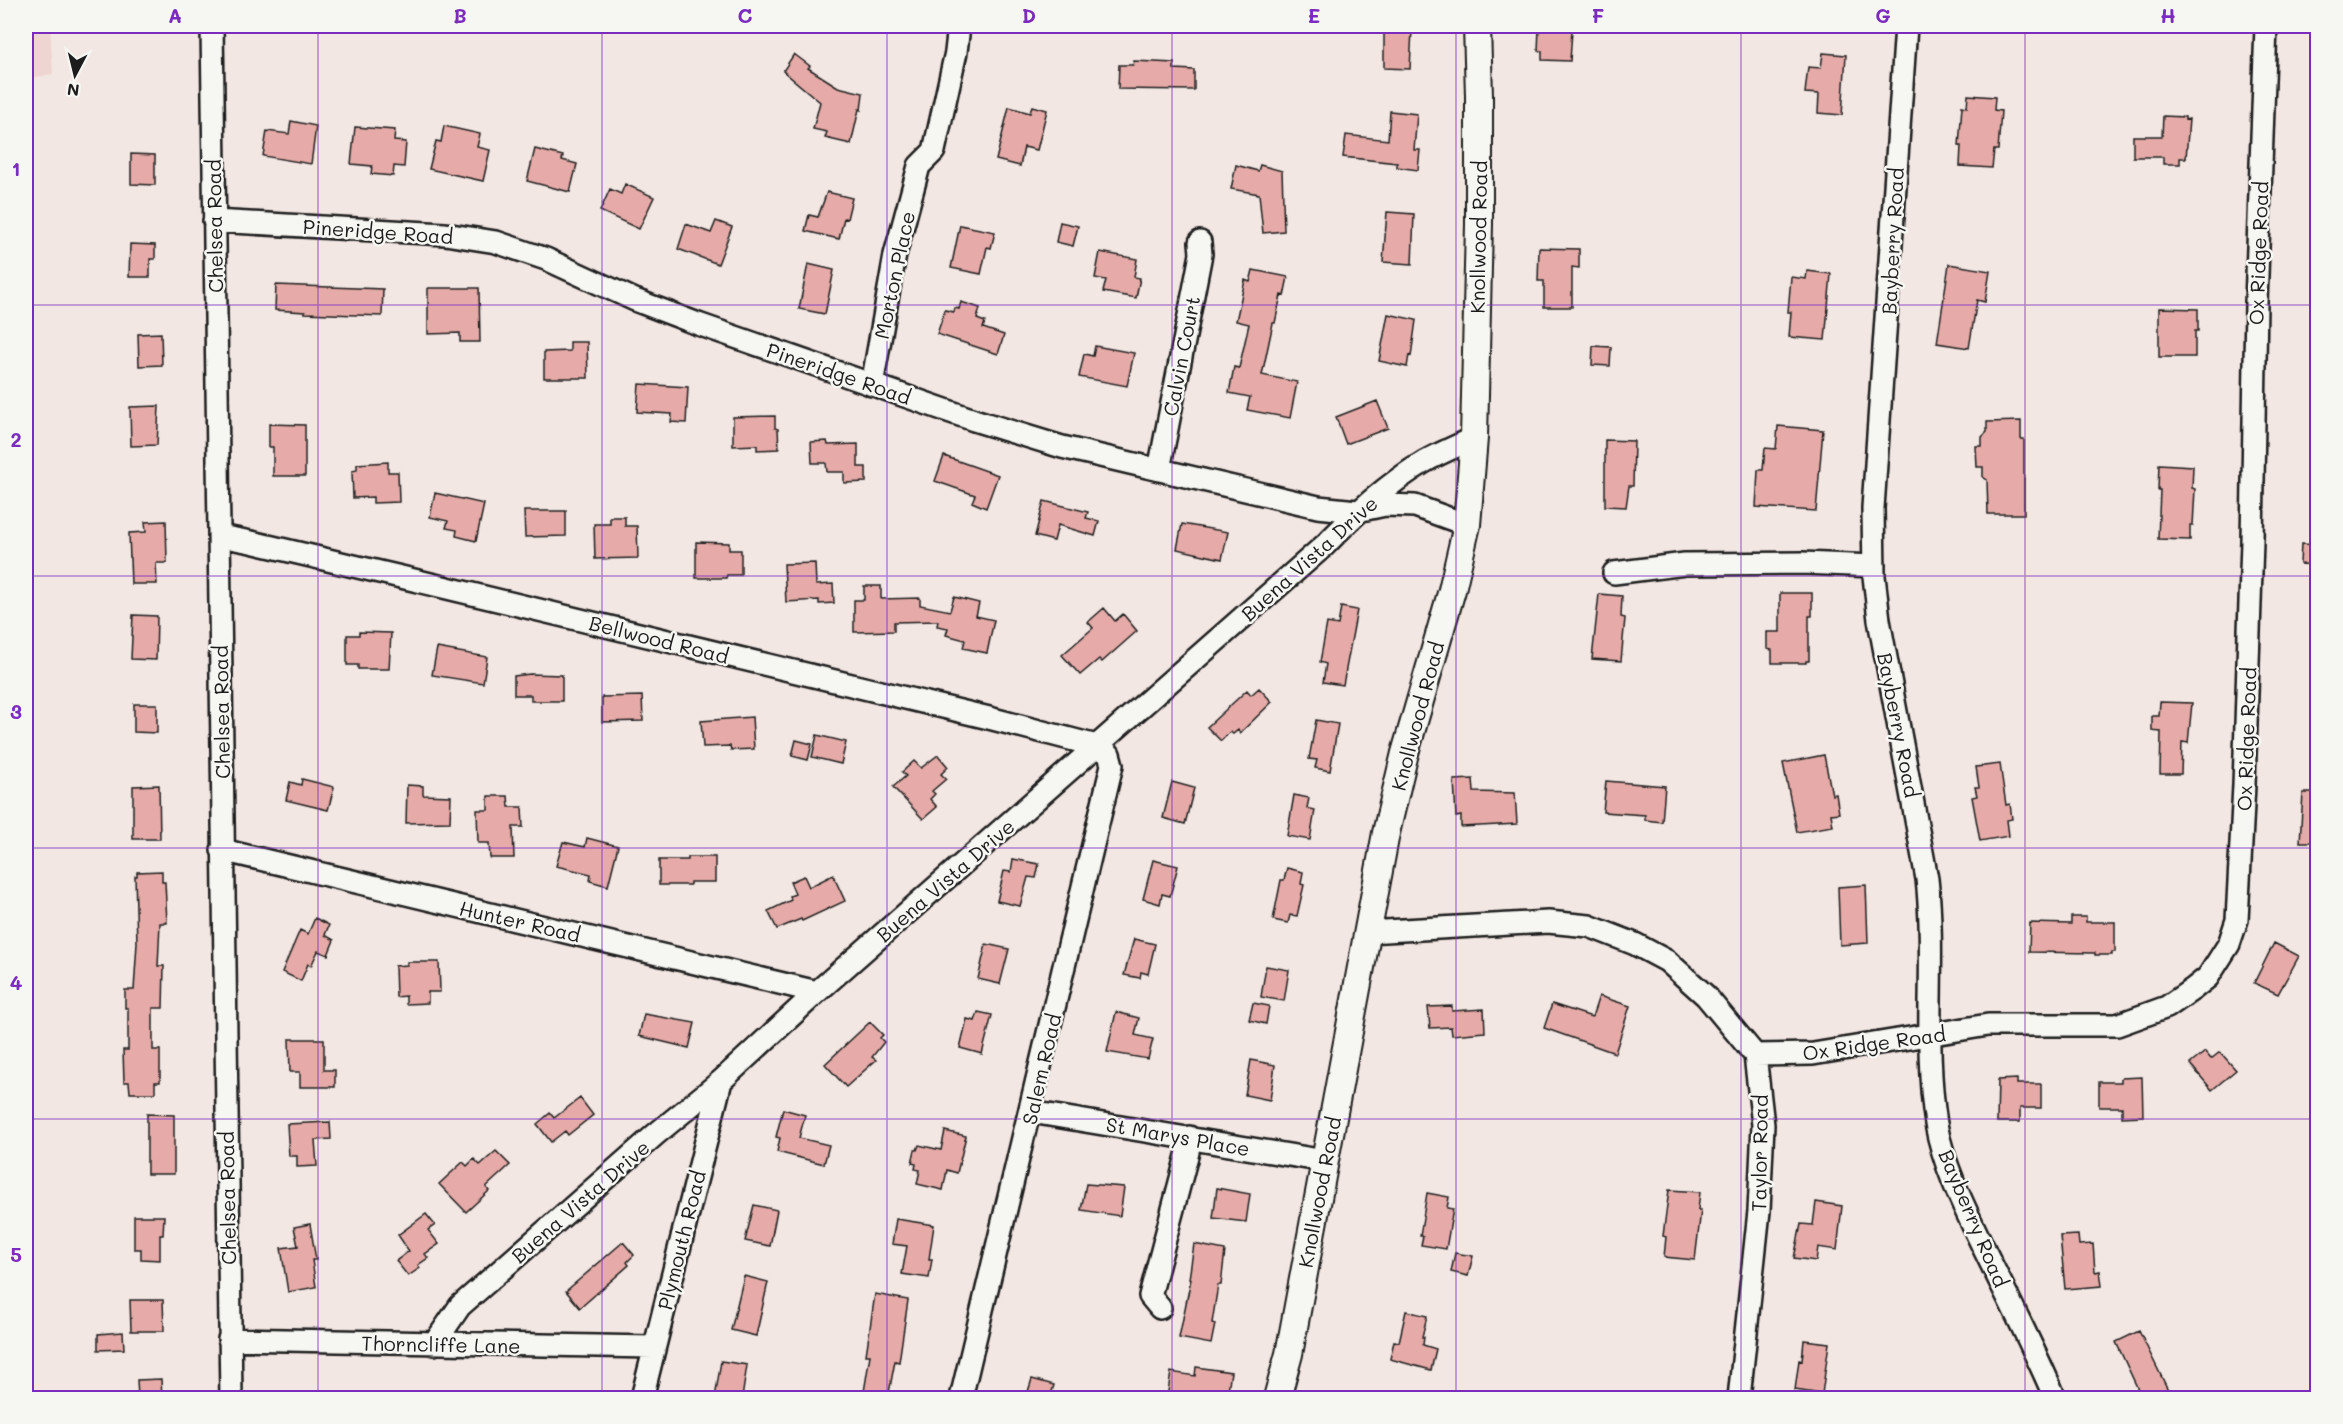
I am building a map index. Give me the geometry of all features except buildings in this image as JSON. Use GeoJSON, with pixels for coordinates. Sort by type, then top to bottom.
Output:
{"type":"FeatureCollection","features":[{"type":"Feature","properties":{"kind":"main road","name":"Knollwood Road"},"geometry":{"type":"LineString","coordinates":[[1277,1398],[1289,1354],[1386,833],[1452,590],[1467,525],[1474,438],[1480,168],[1477,26]]}},
{"type":"Feature","properties":{"kind":"street","name":"Chelsea Road"},"geometry":{"type":"LineString","coordinates":[[212,26],[231,1398]]}},
{"type":"Feature","properties":{"kind":"street","name":"Morton Place"},"geometry":{"type":"LineString","coordinates":[[872,385],[895,255],[919,166],[934,151],[956,52],[959,26]]}},
{"type":"Feature","properties":{"kind":"street","name":"Bayberry Road"},"geometry":{"type":"LineString","coordinates":[[1906,26],[1873,508],[1874,566],[1879,620],[1927,879],[1931,912],[1930,1076],[1937,1126],[1952,1177],[1971,1222],[2055,1398]]}},
{"type":"Feature","properties":{"kind":"street","name":"Ox Ridge Road"},"geometry":{"type":"LineString","coordinates":[[1755,1055],[1813,1054],[1988,1025],[2117,1025],[2167,1007],[2193,989],[2208,976],[2229,944],[2237,920],[2244,785],[2252,541],[2256,303],[2266,26]]}},
{"type":"Feature","properties":{"kind":"street","name":"Pineridge Road"},"geometry":{"type":"LineString","coordinates":[[214,221],[445,234],[496,242],[546,259],[635,300],[698,324],[872,385],[1062,447],[1318,507],[1358,511],[1385,505],[1415,506],[1467,525]]}},
{"type":"Feature","properties":{"kind":"street","name":"Calvin Court"},"geometry":{"type":"LineString","coordinates":[[1158,470],[1201,254],[1200,242]]}},
{"type":"Feature","properties":{"kind":"street","name":"Buena Vista Drive"},"geometry":{"type":"LineString","coordinates":[[434,1344],[460,1306],[656,1134],[721,1081],[818,992],[1325,545],[1358,511],[1385,489],[1425,462],[1474,438]]}},
{"type":"Feature","properties":{"kind":"street","name":"Bellwood Road"},"geometry":{"type":"LineString","coordinates":[[220,537],[251,542],[461,591],[1097,746]]}},
{"type":"Feature","properties":{"kind":"street"},"geometry":{"type":"LineString","coordinates":[[1614,573],[1685,564],[1802,563],[1874,566]]}},
{"type":"Feature","properties":{"kind":"street","name":"Salem Road"},"geometry":{"type":"LineString","coordinates":[[961,1398],[1112,765],[1109,754],[1097,746]]}},
{"type":"Feature","properties":{"kind":"street","name":"Hunter Road"},"geometry":{"type":"LineString","coordinates":[[222,850],[818,992]]}},
{"type":"Feature","properties":{"kind":"street"},"geometry":{"type":"LineString","coordinates":[[1367,932],[1548,922],[1589,926],[1635,944],[1667,961],[1706,996],[1755,1055]]}},
{"type":"Feature","properties":{"kind":"street","name":"Taylor Road"},"geometry":{"type":"LineString","coordinates":[[1738,1398],[1759,1211],[1763,1125],[1755,1055]]}},
{"type":"Feature","properties":{"kind":"street","name":"Plymouth Road"},"geometry":{"type":"LineString","coordinates":[[642,1398],[721,1081]]}},
{"type":"Feature","properties":{"kind":"street","name":"St Marys Place"},"geometry":{"type":"LineString","coordinates":[[1031,1112],[1325,1161]]}},
{"type":"Feature","properties":{"kind":"street"},"geometry":{"type":"LineString","coordinates":[[1160,1308],[1150,1296],[1188,1152],[1189,1137]]}},
{"type":"Feature","properties":{"kind":"street","name":"Thorncliffe Lane"},"geometry":{"type":"LineString","coordinates":[[229,1339],[653,1347]]}},
{"type":"Feature","properties":{"kind":"shaded area"},"geometry":{"type":"Polygon","coordinates":[[[26,26],[50,26],[53,74],[26,79],[26,26]]]}}]}
